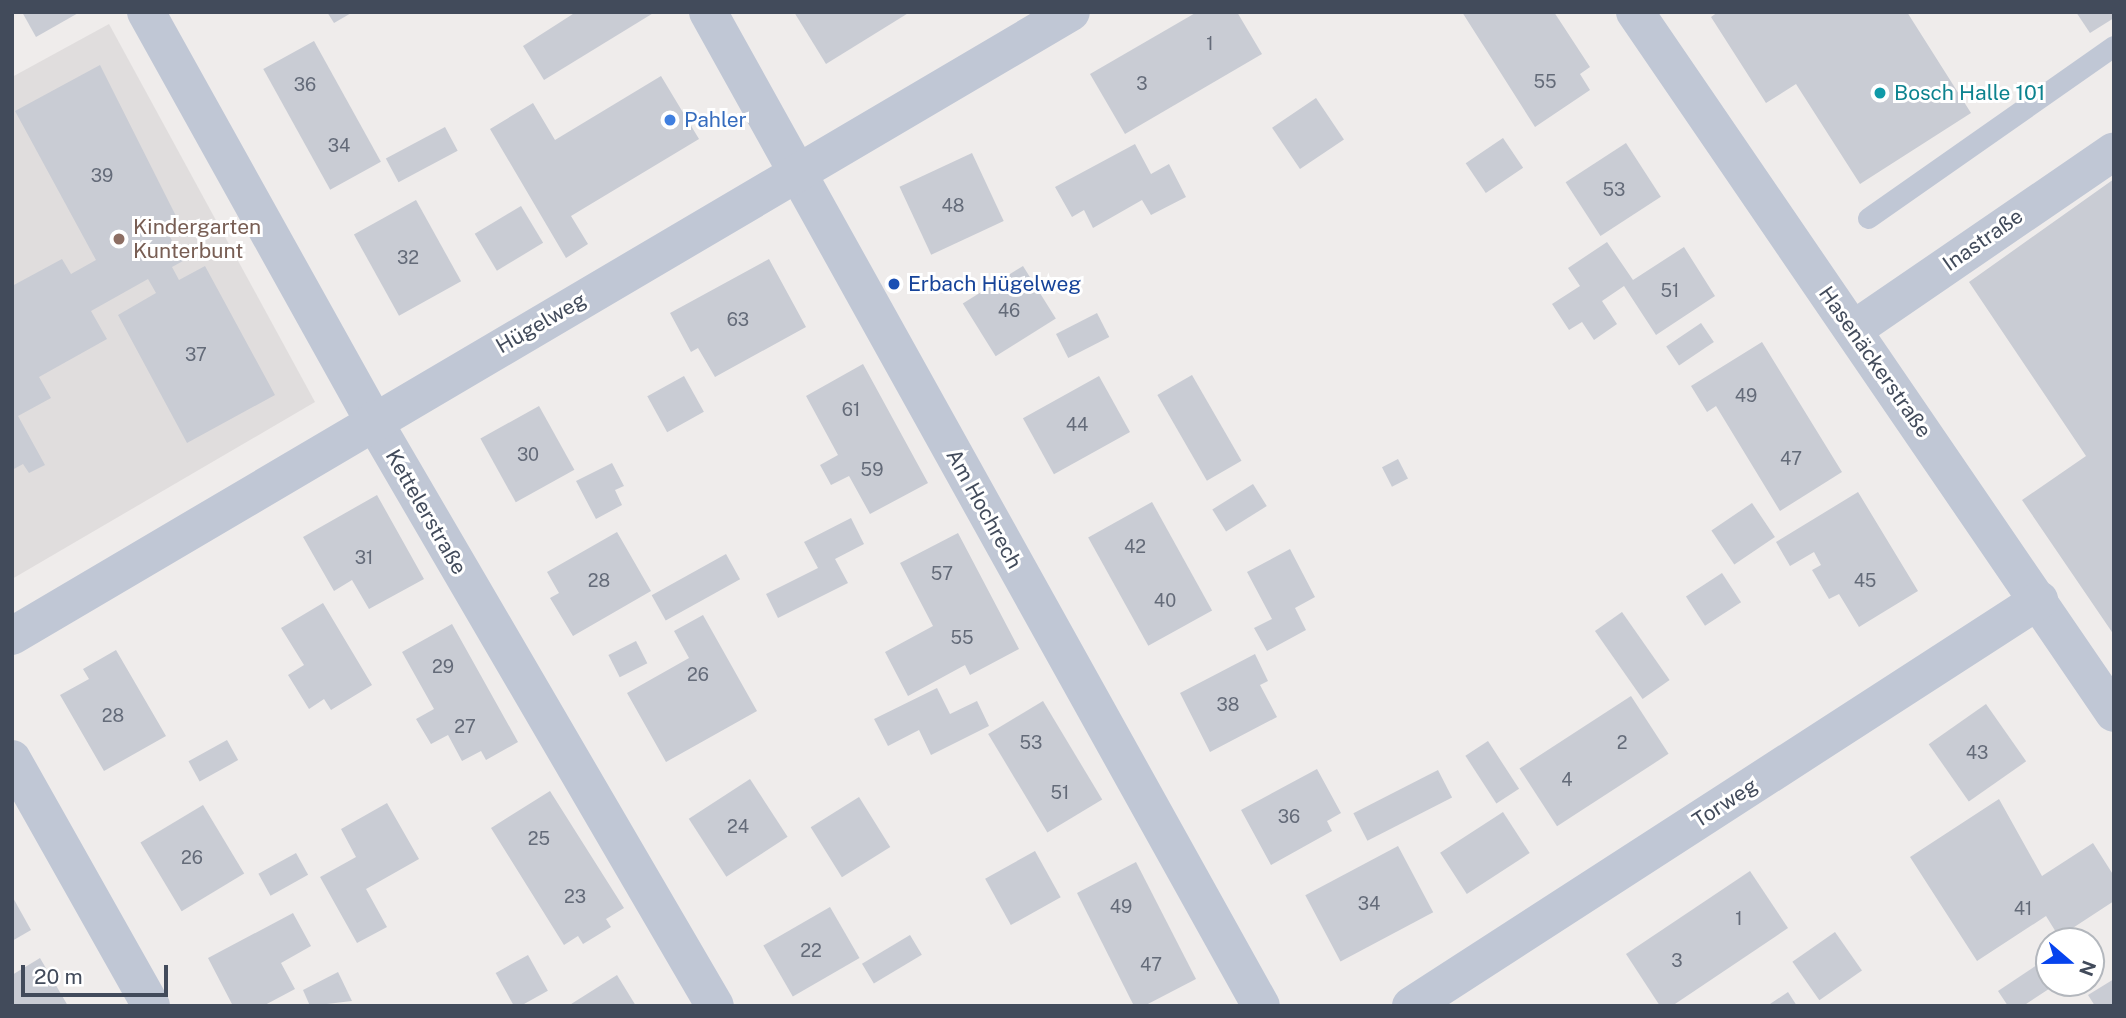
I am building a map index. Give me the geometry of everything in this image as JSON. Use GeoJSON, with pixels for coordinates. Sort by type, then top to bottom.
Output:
{"type":"FeatureCollection","features":[{"type":"Feature","properties":{"kind":"street","name":"Kettelerstraße"},"geometry":{"type":"LineString","coordinates":[[146,12],[373,420],[715,1006]]}},
{"type":"Feature","properties":{"kind":"street","name":"Am Hochrech"},"geometry":{"type":"LineString","coordinates":[[708,12],[1261,1006]]}},
{"type":"Feature","properties":{"kind":"street","name":"Hügelweg"},"geometry":{"type":"LineString","coordinates":[[12,636],[373,420],[798,175],[1071,12]]}},
{"type":"Feature","properties":{"kind":"street","name":"Hasenäckerstraße"},"geometry":{"type":"LineString","coordinates":[[1635,12],[2114,713]]}},
{"type":"Feature","properties":{"kind":"street","name":"Inastraße"},"geometry":{"type":"LineString","coordinates":[[1853,330],[2114,151]]}},
{"type":"Feature","properties":{"kind":"street","name":"Torweg"},"geometry":{"type":"LineString","coordinates":[[1411,1006],[2039,600]]}},
{"type":"Feature","properties":{"kind":"street"},"geometry":{"type":"LineString","coordinates":[[12,760],[151,1006]]}},
{"type":"Feature","properties":{"kind":"lane"},"geometry":{"type":"LineString","coordinates":[[1868,218],[2114,46]]}},
{"type":"Feature","properties":{"kind":"shaded area","name":"Kindergarten Kunterbunt"},"geometry":{"type":"Polygon","coordinates":[[[109,24],[315,402],[12,579],[12,77],[109,24]]]}},
{"type":"Feature","properties":{"kind":"building"},"geometry":{"type":"Polygon","coordinates":[[[22,12],[80,12],[36,37],[22,12]]]}},
{"type":"Feature","properties":{"kind":"building"},"geometry":{"type":"Polygon","coordinates":[[[327,12],[353,12],[334,23],[327,12]]]}},
{"type":"Feature","properties":{"kind":"building"},"geometry":{"type":"Polygon","coordinates":[[[576,12],[655,12],[544,80],[523,46],[576,12]]]}},
{"type":"Feature","properties":{"kind":"building"},"geometry":{"type":"Polygon","coordinates":[[[794,12],[910,12],[826,64],[794,12]]]}},
{"type":"Feature","properties":{"kind":"building"},"geometry":{"type":"Polygon","coordinates":[[[1197,12],[1237,12],[1262,54],[1125,134],[1090,74],[1197,12]]]}},
{"type":"Feature","properties":{"kind":"building"},"geometry":{"type":"Polygon","coordinates":[[[1462,12],[1554,12],[1590,67],[1580,74],[1590,90],[1535,127],[1462,12]]]}},
{"type":"Feature","properties":{"kind":"building","name":"Bosch Halle 101"},"geometry":{"type":"Polygon","coordinates":[[[1718,12],[1907,12],[1971,113],[1860,184],[1796,84],[1766,103],[1711,17],[1718,12]]]}},
{"type":"Feature","properties":{"kind":"building"},"geometry":{"type":"Polygon","coordinates":[[[2076,12],[2114,12],[2114,18],[2090,33],[2076,12]]]}},
{"type":"Feature","properties":{"kind":"building"},"geometry":{"type":"Polygon","coordinates":[[[314,41],[381,162],[330,190],[263,69],[314,41]]]}},
{"type":"Feature","properties":{"kind":"building"},"geometry":{"type":"Polygon","coordinates":[[[100,65],[176,216],[163,224],[183,261],[172,267],[179,280],[205,266],[275,395],[187,443],[118,315],[156,293],[148,279],[91,311],[107,339],[39,377],[51,398],[18,416],[45,465],[29,473],[23,464],[12,470],[12,286],[62,259],[71,274],[96,260],[15,111],[100,65]]]}},
{"type":"Feature","properties":{"kind":"building"},"geometry":{"type":"Polygon","coordinates":[[[661,76],[699,139],[571,216],[588,244],[566,258],[490,129],[533,103],[555,140],[661,76]]]}},
{"type":"Feature","properties":{"kind":"building"},"geometry":{"type":"Polygon","coordinates":[[[1316,98],[1344,139],[1300,169],[1272,128],[1316,98]]]}},
{"type":"Feature","properties":{"kind":"building"},"geometry":{"type":"Polygon","coordinates":[[[445,127],[458,151],[399,182],[386,158],[445,127]]]}},
{"type":"Feature","properties":{"kind":"building"},"geometry":{"type":"Polygon","coordinates":[[[1503,138],[1523,168],[1486,193],[1466,163],[1503,138]]]}},
{"type":"Feature","properties":{"kind":"building"},"geometry":{"type":"Polygon","coordinates":[[[1626,143],[1661,197],[1600,236],[1566,182],[1626,143]]]}},
{"type":"Feature","properties":{"kind":"building"},"geometry":{"type":"Polygon","coordinates":[[[1135,144],[1151,174],[1169,164],[1186,197],[1151,215],[1142,200],[1093,228],[1084,210],[1072,217],[1055,187],[1135,144]]]}},
{"type":"Feature","properties":{"kind":"building"},"geometry":{"type":"Polygon","coordinates":[[[972,153],[1004,221],[931,255],[899,187],[972,153]]]}},
{"type":"Feature","properties":{"kind":"building"},"geometry":{"type":"Polygon","coordinates":[[[2114,179],[2114,635],[2022,500],[2086,456],[1969,282],[2114,179]]]}},
{"type":"Feature","properties":{"kind":"building"},"geometry":{"type":"Polygon","coordinates":[[[416,200],[461,281],[399,316],[354,234],[416,200]]]}},
{"type":"Feature","properties":{"kind":"building"},"geometry":{"type":"Polygon","coordinates":[[[521,206],[543,243],[497,271],[475,234],[521,206]]]}},
{"type":"Feature","properties":{"kind":"building"},"geometry":{"type":"Polygon","coordinates":[[[1607,242],[1633,280],[1684,247],[1715,296],[1656,335],[1624,286],[1602,301],[1617,324],[1594,340],[1582,322],[1569,330],[1552,304],[1580,286],[1568,268],[1607,242]]]}},
{"type":"Feature","properties":{"kind":"building"},"geometry":{"type":"Polygon","coordinates":[[[769,259],[806,327],[715,377],[698,348],[691,352],[670,313],[769,259]]]}},
{"type":"Feature","properties":{"kind":"building"},"geometry":{"type":"Polygon","coordinates":[[[1023,266],[1056,319],[996,356],[963,304],[1023,266]]]}},
{"type":"Feature","properties":{"kind":"building"},"geometry":{"type":"Polygon","coordinates":[[[1097,313],[1109,337],[1068,358],[1056,334],[1097,313]]]}},
{"type":"Feature","properties":{"kind":"building"},"geometry":{"type":"Polygon","coordinates":[[[1701,323],[1714,342],[1679,366],[1666,346],[1701,323]]]}},
{"type":"Feature","properties":{"kind":"building"},"geometry":{"type":"Polygon","coordinates":[[[1762,342],[1842,472],[1780,511],[1716,406],[1707,412],[1691,386],[1762,342]]]}},
{"type":"Feature","properties":{"kind":"building"},"geometry":{"type":"Polygon","coordinates":[[[863,364],[928,483],[870,514],[849,476],[831,485],[820,465],[838,455],[806,396],[863,364]]]}},
{"type":"Feature","properties":{"kind":"building"},"geometry":{"type":"Polygon","coordinates":[[[1192,375],[1242,461],[1207,481],[1157,395],[1192,375]]]}},
{"type":"Feature","properties":{"kind":"building"},"geometry":{"type":"Polygon","coordinates":[[[684,376],[704,412],[667,432],[647,396],[684,376]]]}},
{"type":"Feature","properties":{"kind":"building"},"geometry":{"type":"Polygon","coordinates":[[[1099,376],[1130,432],[1054,474],[1023,418],[1099,376]]]}},
{"type":"Feature","properties":{"kind":"building"},"geometry":{"type":"Polygon","coordinates":[[[539,406],[574,470],[516,502],[480,438],[539,406]]]}},
{"type":"Feature","properties":{"kind":"building"},"geometry":{"type":"Polygon","coordinates":[[[1398,459],[1408,479],[1392,487],[1382,467],[1398,459]]]}},
{"type":"Feature","properties":{"kind":"building"},"geometry":{"type":"Polygon","coordinates":[[[612,463],[624,486],[615,490],[622,505],[596,519],[576,481],[612,463]]]}},
{"type":"Feature","properties":{"kind":"building"},"geometry":{"type":"Polygon","coordinates":[[[1253,484],[1267,506],[1226,531],[1212,509],[1253,484]]]}},
{"type":"Feature","properties":{"kind":"building"},"geometry":{"type":"Polygon","coordinates":[[[1858,492],[1918,591],[1859,627],[1839,594],[1829,599],[1812,570],[1821,565],[1814,552],[1790,566],[1776,542],[1858,492]]]}},
{"type":"Feature","properties":{"kind":"building"},"geometry":{"type":"Polygon","coordinates":[[[377,495],[424,579],[369,609],[352,580],[334,591],[303,537],[377,495]]]}},
{"type":"Feature","properties":{"kind":"building"},"geometry":{"type":"Polygon","coordinates":[[[1152,502],[1212,610],[1148,646],[1088,537],[1152,502]]]}},
{"type":"Feature","properties":{"kind":"building"},"geometry":{"type":"Polygon","coordinates":[[[1752,503],[1775,537],[1734,564],[1711,530],[1752,503]]]}},
{"type":"Feature","properties":{"kind":"building"},"geometry":{"type":"Polygon","coordinates":[[[851,518],[864,544],[835,559],[848,583],[778,618],[766,594],[818,568],[804,542],[851,518]]]}},
{"type":"Feature","properties":{"kind":"building"},"geometry":{"type":"Polygon","coordinates":[[[617,532],[651,591],[573,636],[550,598],[559,593],[547,572],[617,532]]]}},
{"type":"Feature","properties":{"kind":"building"},"geometry":{"type":"Polygon","coordinates":[[[958,533],[1019,649],[970,675],[965,665],[908,696],[885,652],[933,626],[900,563],[958,533]]]}},
{"type":"Feature","properties":{"kind":"building"},"geometry":{"type":"Polygon","coordinates":[[[1290,549],[1315,597],[1295,608],[1306,630],[1267,651],[1254,628],[1272,619],[1247,572],[1290,549]]]}},
{"type":"Feature","properties":{"kind":"building"},"geometry":{"type":"Polygon","coordinates":[[[726,554],[740,579],[666,621],[652,595],[726,554]]]}},
{"type":"Feature","properties":{"kind":"building"},"geometry":{"type":"Polygon","coordinates":[[[1722,573],[1741,602],[1705,626],[1686,596],[1722,573]]]}},
{"type":"Feature","properties":{"kind":"building"},"geometry":{"type":"Polygon","coordinates":[[[323,603],[372,685],[331,710],[324,699],[309,709],[288,675],[304,665],[281,628],[323,603]]]}},
{"type":"Feature","properties":{"kind":"building"},"geometry":{"type":"Polygon","coordinates":[[[1622,612],[1670,680],[1643,699],[1595,631],[1622,612]]]}},
{"type":"Feature","properties":{"kind":"building"},"geometry":{"type":"Polygon","coordinates":[[[703,615],[757,711],[666,762],[627,693],[689,658],[674,631],[703,615]]]}},
{"type":"Feature","properties":{"kind":"building"},"geometry":{"type":"Polygon","coordinates":[[[452,624],[518,742],[486,760],[481,751],[462,761],[448,735],[431,744],[416,719],[434,709],[402,652],[452,624]]]}},
{"type":"Feature","properties":{"kind":"building"},"geometry":{"type":"Polygon","coordinates":[[[636,641],[647,663],[620,677],[608,655],[636,641]]]}},
{"type":"Feature","properties":{"kind":"building"},"geometry":{"type":"Polygon","coordinates":[[[116,650],[166,736],[104,771],[60,695],[89,679],[83,669],[116,650]]]}},
{"type":"Feature","properties":{"kind":"building"},"geometry":{"type":"Polygon","coordinates":[[[1255,654],[1268,681],[1260,685],[1277,717],[1210,752],[1180,693],[1255,654]]]}},
{"type":"Feature","properties":{"kind":"building"},"geometry":{"type":"Polygon","coordinates":[[[937,688],[950,714],[977,701],[989,726],[931,755],[919,730],[888,746],[874,719],[937,688]]]}},
{"type":"Feature","properties":{"kind":"building"},"geometry":{"type":"Polygon","coordinates":[[[1631,696],[1669,754],[1557,826],[1519,768],[1631,696]]]}},
{"type":"Feature","properties":{"kind":"building"},"geometry":{"type":"Polygon","coordinates":[[[1043,701],[1102,800],[1047,833],[988,734],[1043,701]]]}},
{"type":"Feature","properties":{"kind":"building"},"geometry":{"type":"Polygon","coordinates":[[[1986,704],[2026,761],[1969,801],[1929,744],[1986,704]]]}},
{"type":"Feature","properties":{"kind":"building"},"geometry":{"type":"Polygon","coordinates":[[[227,740],[238,760],[200,781],[189,761],[227,740]]]}},
{"type":"Feature","properties":{"kind":"building"},"geometry":{"type":"Polygon","coordinates":[[[1488,741],[1519,789],[1496,804],[1465,756],[1488,741]]]}},
{"type":"Feature","properties":{"kind":"building"},"geometry":{"type":"Polygon","coordinates":[[[1317,769],[1341,813],[1327,821],[1332,831],[1271,865],[1241,810],[1317,769]]]}},
{"type":"Feature","properties":{"kind":"building"},"geometry":{"type":"Polygon","coordinates":[[[1438,770],[1452,798],[1367,841],[1353,813],[1438,770]]]}},
{"type":"Feature","properties":{"kind":"building"},"geometry":{"type":"Polygon","coordinates":[[[750,779],[788,837],[726,877],[689,819],[750,779]]]}},
{"type":"Feature","properties":{"kind":"building"},"geometry":{"type":"Polygon","coordinates":[[[550,791],[624,908],[606,919],[611,927],[583,944],[578,936],[564,945],[491,828],[550,791]]]}},
{"type":"Feature","properties":{"kind":"building"},"geometry":{"type":"Polygon","coordinates":[[[859,797],[890,847],[842,877],[811,827],[859,797]]]}},
{"type":"Feature","properties":{"kind":"building"},"geometry":{"type":"Polygon","coordinates":[[[1999,799],[2042,876],[2093,843],[2114,876],[2114,901],[2074,927],[2053,927],[2046,916],[1977,961],[1910,857],[1999,799]]]}},
{"type":"Feature","properties":{"kind":"building"},"geometry":{"type":"Polygon","coordinates":[[[387,803],[419,859],[366,889],[387,927],[357,943],[320,877],[356,857],[341,829],[387,803]]]}},
{"type":"Feature","properties":{"kind":"building"},"geometry":{"type":"Polygon","coordinates":[[[203,805],[244,874],[182,911],[140,843],[203,805]]]}},
{"type":"Feature","properties":{"kind":"building"},"geometry":{"type":"Polygon","coordinates":[[[1503,812],[1530,853],[1467,894],[1440,853],[1503,812]]]}},
{"type":"Feature","properties":{"kind":"building"},"geometry":{"type":"Polygon","coordinates":[[[1398,846],[1433,912],[1341,962],[1305,895],[1398,846]]]}},
{"type":"Feature","properties":{"kind":"building"},"geometry":{"type":"Polygon","coordinates":[[[1035,851],[1061,897],[1011,925],[985,879],[1035,851]]]}},
{"type":"Feature","properties":{"kind":"building"},"geometry":{"type":"Polygon","coordinates":[[[296,853],[308,875],[271,896],[258,874],[296,853]]]}},
{"type":"Feature","properties":{"kind":"building"},"geometry":{"type":"Polygon","coordinates":[[[1136,862],[1196,979],[1144,1006],[1134,1006],[1077,893],[1136,862]]]}},
{"type":"Feature","properties":{"kind":"building"},"geometry":{"type":"Polygon","coordinates":[[[1750,871],[1788,928],[1672,1006],[1660,1006],[1626,954],[1750,871]]]}},
{"type":"Feature","properties":{"kind":"building"},"geometry":{"type":"Polygon","coordinates":[[[12,896],[31,930],[12,941],[12,896]]]}},
{"type":"Feature","properties":{"kind":"building"},"geometry":{"type":"Polygon","coordinates":[[[830,907],[860,958],[793,997],[763,945],[830,907]]]}},
{"type":"Feature","properties":{"kind":"building"},"geometry":{"type":"Polygon","coordinates":[[[293,913],[311,946],[281,963],[295,989],[263,1006],[233,1006],[208,958],[293,913]]]}},
{"type":"Feature","properties":{"kind":"building"},"geometry":{"type":"Polygon","coordinates":[[[1835,932],[1862,971],[1819,1000],[1792,962],[1835,932]]]}},
{"type":"Feature","properties":{"kind":"building"},"geometry":{"type":"Polygon","coordinates":[[[910,935],[922,955],[874,984],[862,964],[910,935]]]}},
{"type":"Feature","properties":{"kind":"building"},"geometry":{"type":"Polygon","coordinates":[[[528,955],[548,991],[521,1006],[514,1006],[496,973],[528,955]]]}},
{"type":"Feature","properties":{"kind":"building"},"geometry":{"type":"Polygon","coordinates":[[[40,958],[68,1006],[12,1006],[12,975],[40,958]]]}},
{"type":"Feature","properties":{"kind":"building"},"geometry":{"type":"Polygon","coordinates":[[[2035,966],[2037,997],[2023,1006],[2008,1006],[1998,991],[2035,966]]]}},
{"type":"Feature","properties":{"kind":"building"},"geometry":{"type":"Polygon","coordinates":[[[338,972],[352,1001],[310,1006],[303,990],[338,972]]]}},
{"type":"Feature","properties":{"kind":"building"},"geometry":{"type":"Polygon","coordinates":[[[617,975],[636,1006],[568,1006],[617,975]]]}},
{"type":"Feature","properties":{"kind":"building"},"geometry":{"type":"Polygon","coordinates":[[[2114,979],[2114,1006],[2095,1006],[2089,997],[2105,997],[2105,985],[2114,979]]]}},
{"type":"Feature","properties":{"kind":"building"},"geometry":{"type":"Polygon","coordinates":[[[1788,992],[1797,1006],[1767,1006],[1788,992]]]}},
{"type":"Feature","properties":{"kind":"place","name":"Bosch Halle 101"},"geometry":{"type":"Point","coordinates":[1880,93]}},
{"type":"Feature","properties":{"kind":"place","name":"Pahler"},"geometry":{"type":"Point","coordinates":[670,120]}},
{"type":"Feature","properties":{"kind":"place","name":"Kindergarten Kunterbunt"},"geometry":{"type":"Point","coordinates":[119,239]}},
{"type":"Feature","properties":{"kind":"place","name":"Erbach Hügelweg"},"geometry":{"type":"Point","coordinates":[894,284]}}]}
